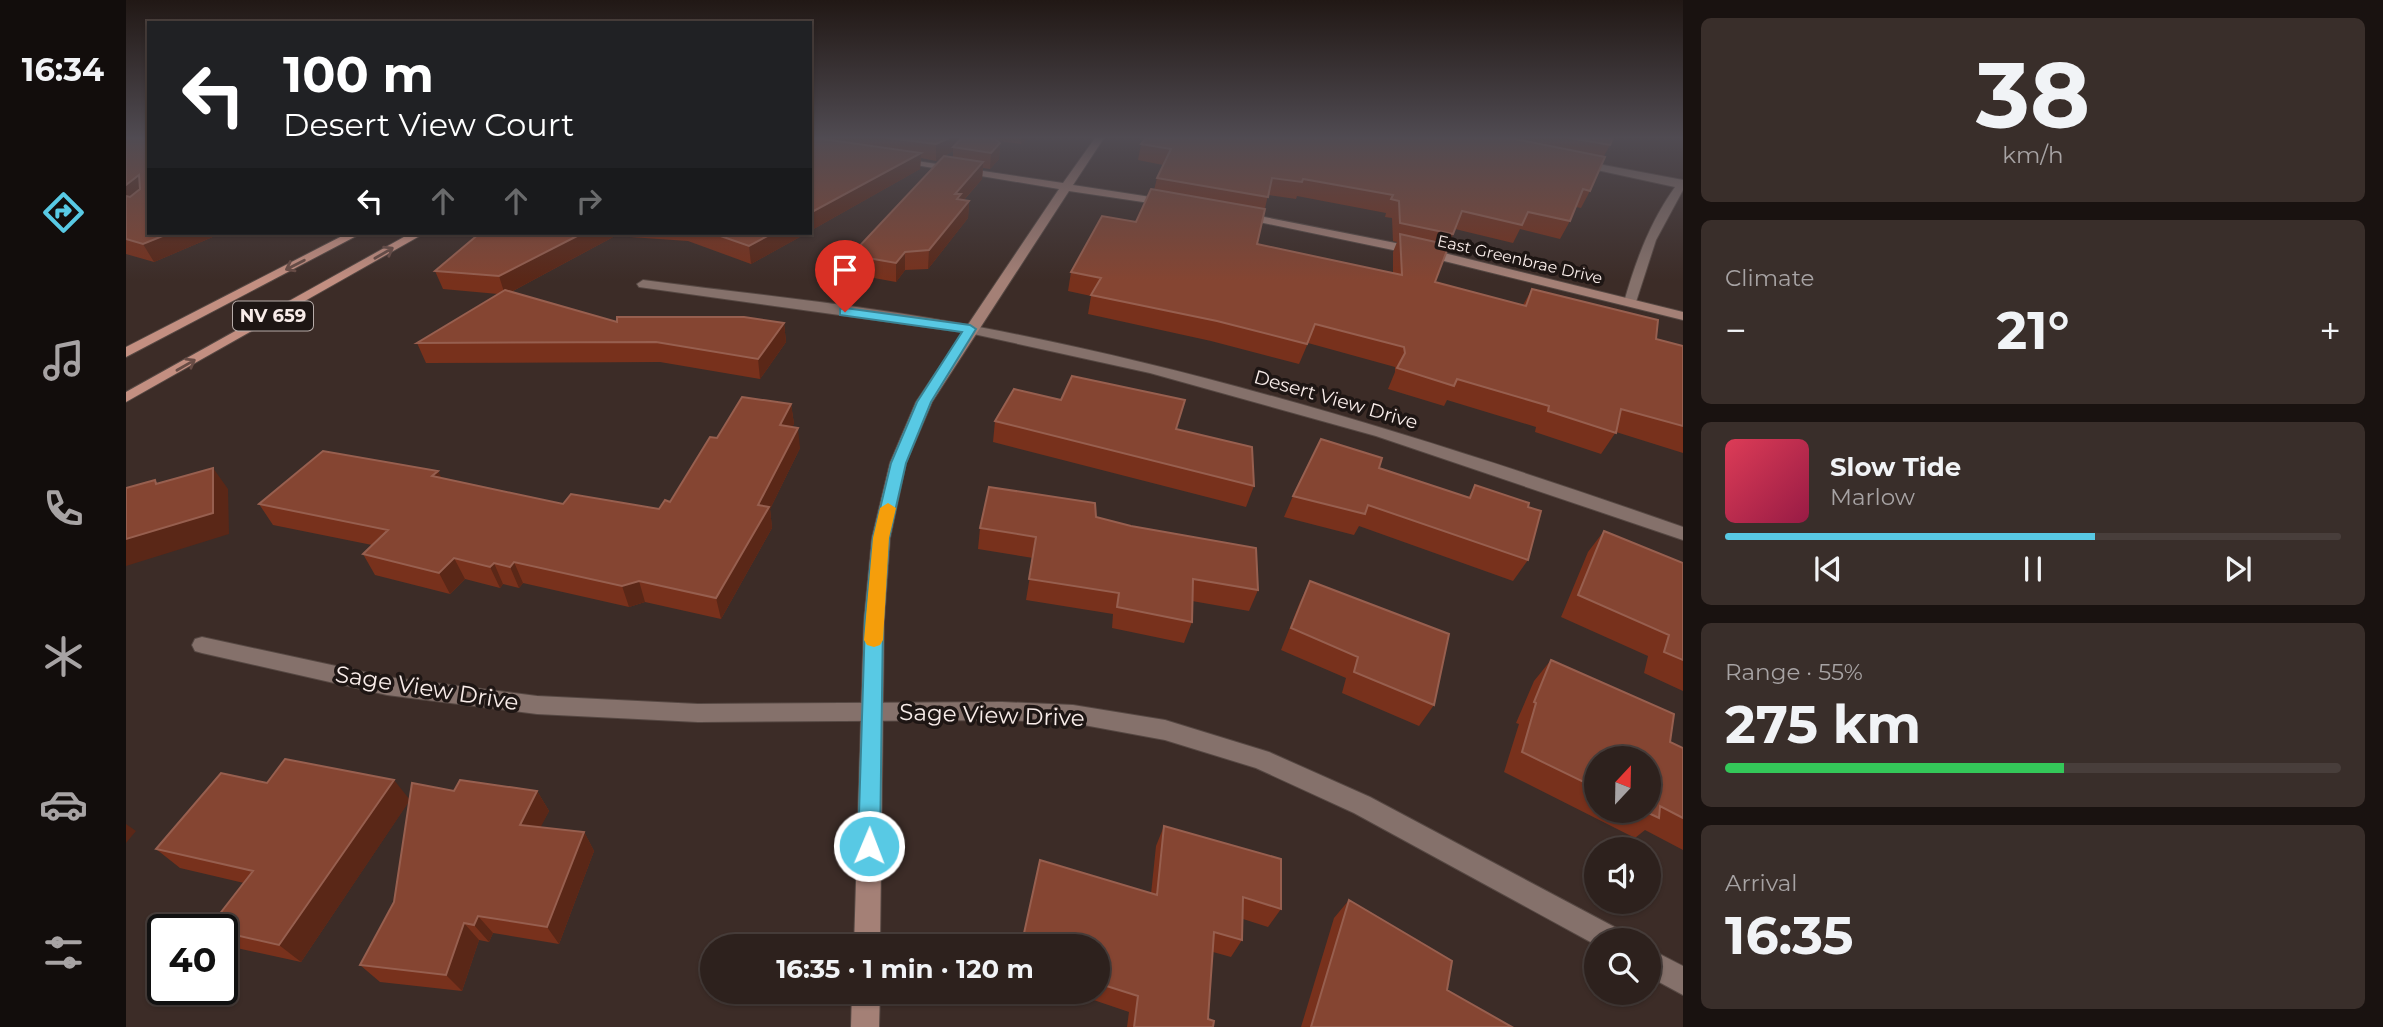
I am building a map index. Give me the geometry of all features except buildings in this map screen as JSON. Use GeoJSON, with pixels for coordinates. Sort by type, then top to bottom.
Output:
{"type":"FeatureCollection","features":[{"type":"Feature","properties":{"kind":"main road","name":"NV 659"},"geometry":{"type":"LineString","coordinates":[[126,353],[352,235]]}},
{"type":"Feature","properties":{"kind":"main road","name":"NV 659"},"geometry":{"type":"LineString","coordinates":[[126,398],[415,235]]}},
{"type":"Feature","properties":{"kind":"street"},"geometry":{"type":"LineString","coordinates":[[1058,186],[1182,205]]}},
{"type":"Feature","properties":{"kind":"street"},"geometry":{"type":"LineString","coordinates":[[1630,302],[1647,243],[1667,205],[1682,186]]}},
{"type":"Feature","properties":{"kind":"street"},"geometry":{"type":"LineString","coordinates":[[867,934],[874,621],[881,538],[898,463],[924,402],[1065,187]]}},
{"type":"Feature","properties":{"kind":"street","name":"East Greenbrae Drive"},"geometry":{"type":"LineString","coordinates":[[1221,212],[1436,255],[1683,316]]}},
{"type":"Feature","properties":{"kind":"street","name":"Desert View Drive"},"geometry":{"type":"LineString","coordinates":[[643,285],[970,329],[1125,362],[1387,433],[1539,482],[1683,534]]}},
{"type":"Feature","properties":{"kind":"street","name":"Sage View Drive"},"geometry":{"type":"LineString","coordinates":[[202,645],[387,686],[537,705],[698,713],[992,711],[1073,714],[1165,730],[1249,756],[1362,805],[1591,928]]}},
{"type":"Feature","properties":{"kind":"street"},"geometry":{"type":"LineString","coordinates":[[1661,968],[1683,981]]}},
{"type":"Feature","properties":{"kind":"street"},"geometry":{"type":"LineString","coordinates":[[865,1027],[866,1004]]}},
{"type":"Feature","properties":{"kind":"slow traffic"},"geometry":{"type":"LineString","coordinates":[[874,640],[881,538],[888,508]]}},
{"type":"Feature","properties":{"kind":"route"},"geometry":{"type":"LineString","coordinates":[[845,312],[970,329],[924,402],[898,463],[881,538],[874,621],[869,846]]}}]}
